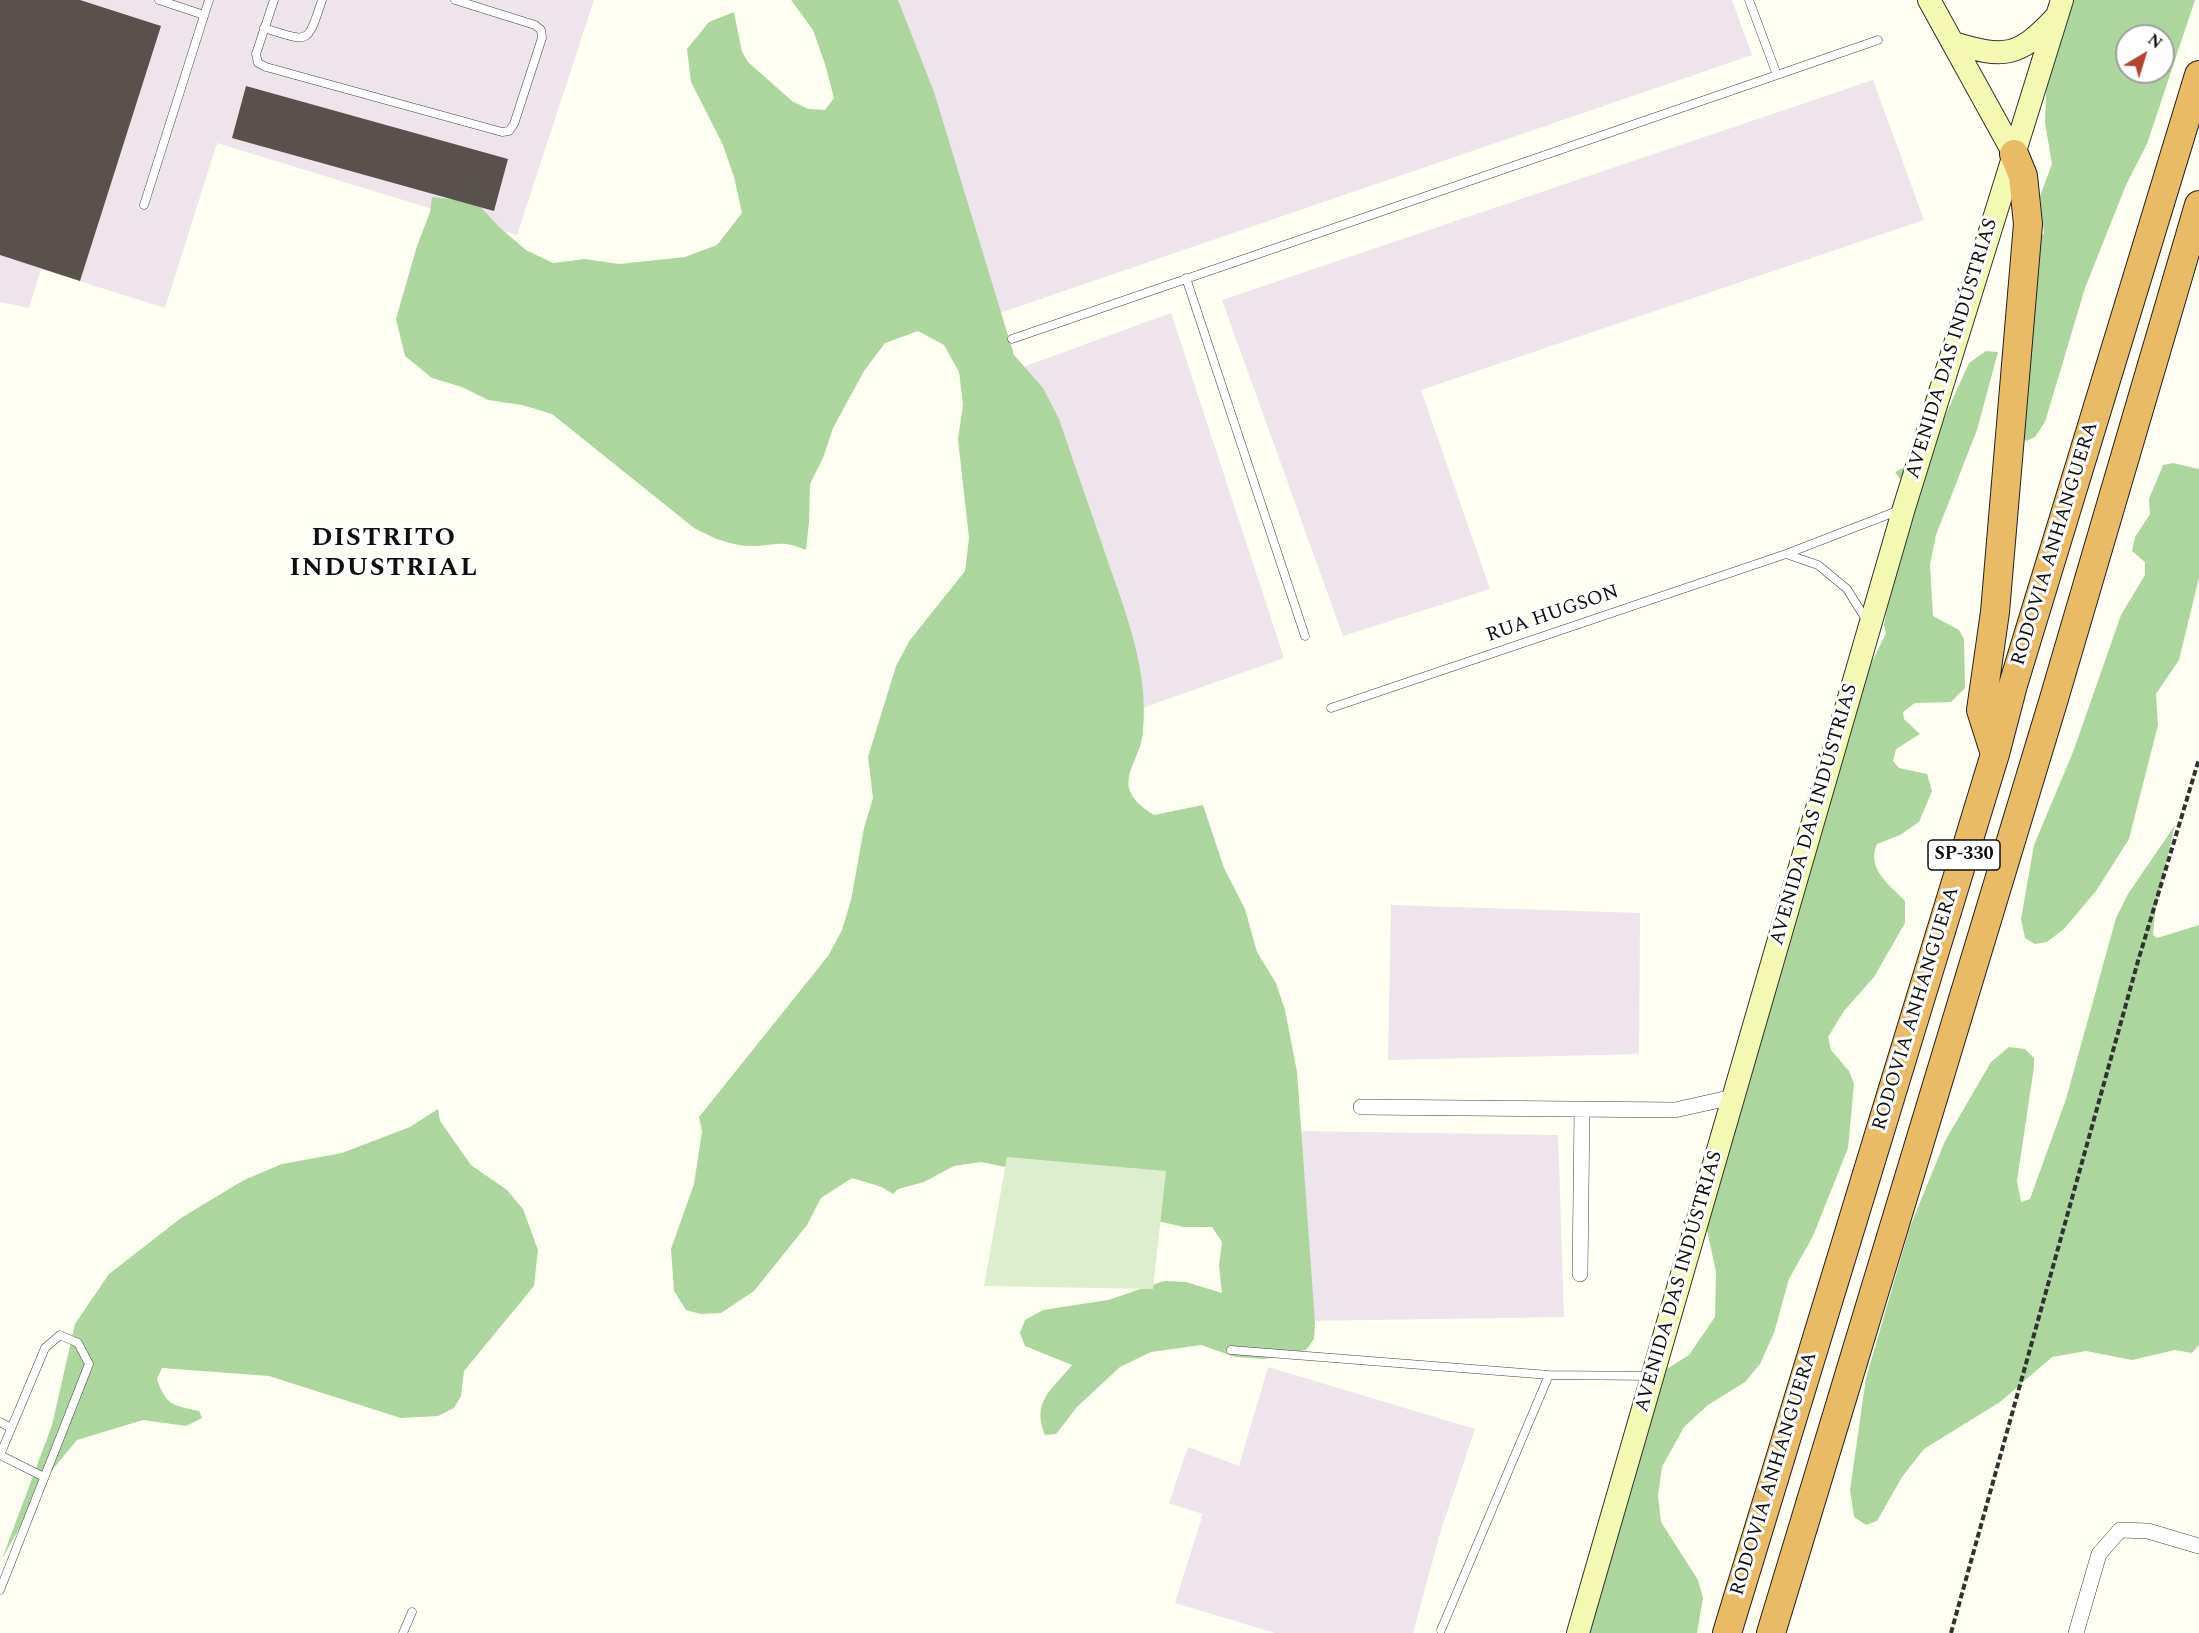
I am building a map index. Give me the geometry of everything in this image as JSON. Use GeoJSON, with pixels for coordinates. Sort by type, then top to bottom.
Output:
{"type":"FeatureCollection","features":[{"type":"Feature","properties":{"kind":"highway","name":"RODOVIA ANHANGUERA"},"geometry":{"type":"LineString","coordinates":[[1727,1633],[2199,75]]}},
{"type":"Feature","properties":{"kind":"highway"},"geometry":{"type":"LineString","coordinates":[[1995,754],[1981,710],[1996,600],[2028,224],[2023,176],[2014,154]]}},
{"type":"Feature","properties":{"kind":"highway","name":"RODOVIA ANHANGUERA"},"geometry":{"type":"LineString","coordinates":[[1771,1633],[2053,702],[2199,205]]}},
{"type":"Feature","properties":{"kind":"street"},"geometry":{"type":"LineString","coordinates":[[1931,1],[2014,154]]}},
{"type":"Feature","properties":{"kind":"street"},"geometry":{"type":"LineString","coordinates":[[1953,43],[1995,52],[2022,48],[2039,35],[2061,7]]}},
{"type":"Feature","properties":{"kind":"street","name":"AVENIDA DAS INDÚSTRIAS"},"geometry":{"type":"LineString","coordinates":[[1578,1633],[1869,625],[2061,7]]}},
{"type":"Feature","properties":{"kind":"street"},"geometry":{"type":"LineString","coordinates":[[1361,1107],[1676,1110],[1733,1097]]}},
{"type":"Feature","properties":{"kind":"street"},"geometry":{"type":"LineString","coordinates":[[1580,1274],[1582,1109]]}},
{"type":"Feature","properties":{"kind":"street"},"geometry":{"type":"LineString","coordinates":[[2076,1633],[2099,1554],[2120,1530],[2148,1531],[2199,1546]]}},
{"type":"Feature","properties":{"kind":"lane"},"geometry":{"type":"LineString","coordinates":[[159,0],[204,15]]}},
{"type":"Feature","properties":{"kind":"lane"},"geometry":{"type":"LineString","coordinates":[[144,205],[209,0]]}},
{"type":"Feature","properties":{"kind":"lane"},"geometry":{"type":"LineString","coordinates":[[274,0],[256,54],[258,63],[502,132],[509,131],[514,124],[542,38],[541,30],[535,25],[455,0]]}},
{"type":"Feature","properties":{"kind":"lane"},"geometry":{"type":"LineString","coordinates":[[264,28],[296,38],[305,37],[312,32],[322,0]]}},
{"type":"Feature","properties":{"kind":"lane"},"geometry":{"type":"LineString","coordinates":[[1749,0],[1778,75]]}},
{"type":"Feature","properties":{"kind":"lane"},"geometry":{"type":"LineString","coordinates":[[1012,339],[1878,40]]}},
{"type":"Feature","properties":{"kind":"lane"},"geometry":{"type":"LineString","coordinates":[[1186,278],[1305,636]]}},
{"type":"Feature","properties":{"kind":"lane","name":"RUA HUGSON"},"geometry":{"type":"LineString","coordinates":[[1331,708],[1786,554],[1904,508]]}},
{"type":"Feature","properties":{"kind":"lane"},"geometry":{"type":"LineString","coordinates":[[1786,554],[1818,565],[1833,577],[1847,590],[1869,625]]}},
{"type":"Feature","properties":{"kind":"lane"},"geometry":{"type":"LineString","coordinates":[[0,1590],[89,1364],[78,1343],[60,1335],[45,1348],[0,1455],[44,1477]]}},
{"type":"Feature","properties":{"kind":"lane"},"geometry":{"type":"LineString","coordinates":[[1231,1350],[1549,1375],[1653,1376]]}},
{"type":"Feature","properties":{"kind":"lane"},"geometry":{"type":"LineString","coordinates":[[1441,1630],[1549,1375]]}},
{"type":"Feature","properties":{"kind":"lane"},"geometry":{"type":"LineString","coordinates":[[0,1422],[11,1428]]}},
{"type":"Feature","properties":{"kind":"lane"},"geometry":{"type":"LineString","coordinates":[[403,1633],[412,1612]]}},
{"type":"Feature","properties":{"kind":"path"},"geometry":{"type":"LineString","coordinates":[[1951,1633],[2138,962],[2199,759]]}},
{"type":"Feature","properties":{"kind":"shaded area"},"geometry":{"type":"Polygon","coordinates":[[[0,0],[594,0],[517,235],[217,143],[165,308],[41,269],[29,308],[0,302],[0,0]]]}},
{"type":"Feature","properties":{"kind":"shaded area"},"geometry":{"type":"Polygon","coordinates":[[[888,0],[1732,0],[1752,55],[991,316],[888,0]]]}},
{"type":"Feature","properties":{"kind":"shaded area"},"geometry":{"type":"Polygon","coordinates":[[[1873,80],[1924,220],[1421,390],[1490,589],[1343,636],[1222,300],[1873,80]]]}},
{"type":"Feature","properties":{"kind":"shaded area"},"geometry":{"type":"Polygon","coordinates":[[[1171,313],[1284,658],[1142,708],[1023,367],[1171,313]]]}},
{"type":"Feature","properties":{"kind":"shaded area"},"geometry":{"type":"Polygon","coordinates":[[[1391,905],[1640,913],[1639,1054],[1388,1060],[1391,905]]]}},
{"type":"Feature","properties":{"kind":"shaded area"},"geometry":{"type":"Polygon","coordinates":[[[1296,1131],[1558,1135],[1564,1317],[1301,1321],[1296,1131]]]}},
{"type":"Feature","properties":{"kind":"shaded area"},"geometry":{"type":"Polygon","coordinates":[[[1268,1367],[1475,1429],[1441,1530],[1413,1633],[1275,1633],[1175,1603],[1203,1514],[1169,1503],[1188,1447],[1239,1466],[1268,1367]]]}},
{"type":"Feature","properties":{"kind":"green space"},"geometry":{"type":"Polygon","coordinates":[[[791,0],[898,0],[934,92],[1014,355],[1043,388],[1059,419],[1134,641],[1144,708],[1141,744],[1129,775],[1132,794],[1154,815],[1203,805],[1224,868],[1245,909],[1257,952],[1276,983],[1285,1010],[1297,1072],[1315,1323],[1314,1339],[1306,1350],[1264,1359],[1235,1357],[1201,1345],[1151,1352],[1120,1367],[1077,1407],[1056,1434],[1045,1435],[1040,1413],[1051,1389],[1072,1365],[1025,1346],[1020,1333],[1025,1320],[1043,1310],[1108,1300],[1164,1281],[1186,1282],[1222,1293],[1219,1265],[1222,1242],[1212,1227],[1184,1227],[1157,1221],[1059,1178],[981,1162],[954,1166],[924,1182],[898,1189],[893,1194],[882,1187],[852,1178],[821,1198],[807,1225],[754,1291],[721,1313],[701,1314],[686,1310],[674,1291],[671,1249],[694,1184],[702,1131],[699,1117],[828,956],[842,930],[851,900],[864,828],[873,798],[868,757],[896,666],[910,640],[965,571],[969,538],[958,439],[963,405],[959,372],[944,345],[918,331],[885,343],[864,371],[833,428],[823,458],[810,484],[806,550],[786,544],[739,545],[694,528],[552,414],[522,405],[488,400],[462,387],[432,378],[405,356],[396,319],[417,246],[430,212],[432,197],[476,202],[499,227],[526,250],[553,263],[585,259],[619,264],[685,257],[717,245],[742,213],[734,177],[723,145],[691,82],[687,49],[709,22],[734,12],[742,52],[748,62],[792,101],[808,109],[825,110],[834,98],[825,64],[813,30],[791,0]]]}},
{"type":"Feature","properties":{"kind":"green space"},"geometry":{"type":"Polygon","coordinates":[[[2069,0],[2195,0],[2175,60],[2175,24],[2115,24],[2115,84],[2167,84],[2147,144],[2126,185],[2085,288],[2045,422],[2035,437],[2026,441],[2015,429],[2039,235],[2044,234],[2040,196],[2052,164],[2045,123],[2047,67],[2069,0]]]}},
{"type":"Feature","properties":{"kind":"green space"},"geometry":{"type":"Polygon","coordinates":[[[1986,351],[1998,352],[1977,430],[1936,535],[1930,565],[1933,616],[1959,630],[1964,639],[1965,688],[1951,702],[1915,703],[1903,712],[1904,719],[1920,734],[1896,749],[1893,761],[1899,768],[1927,774],[1932,791],[1919,822],[1900,835],[1877,844],[1874,861],[1881,876],[1905,901],[1905,923],[1874,977],[1844,1011],[1828,1037],[1831,1050],[1849,1071],[1854,1084],[1848,1148],[1813,1236],[1789,1279],[1774,1333],[1760,1364],[1745,1382],[1708,1405],[1684,1427],[1662,1467],[1658,1496],[1661,1522],[1698,1580],[1703,1598],[1697,1633],[1568,1633],[1657,1375],[1689,1355],[1715,1317],[1716,1272],[1704,1216],[1867,672],[1886,633],[1884,625],[1910,493],[1895,472],[1920,459],[1932,445],[1969,363],[1986,351]]]}},
{"type":"Feature","properties":{"kind":"green space"},"geometry":{"type":"Polygon","coordinates":[[[2173,463],[2199,469],[2199,578],[2179,660],[2156,694],[2158,725],[2129,839],[2096,891],[2064,929],[2047,942],[2035,944],[2025,938],[2021,919],[2034,845],[2073,752],[2121,615],[2145,575],[2145,562],[2132,551],[2135,537],[2150,514],[2149,499],[2163,465],[2173,463]]]}},
{"type":"Feature","properties":{"kind":"green space"},"geometry":{"type":"Polygon","coordinates":[[[2175,825],[2155,912],[2153,935],[2157,938],[2199,925],[2199,1345],[2192,1353],[2175,1350],[2132,1360],[2086,1351],[2052,1357],[2000,1402],[1924,1449],[1902,1477],[1877,1521],[1866,1525],[1854,1517],[1850,1490],[1866,1378],[1910,1227],[1945,1141],[1991,1062],[2009,1047],[2025,1049],[2034,1058],[2034,1067],[2017,1181],[2021,1202],[2030,1199],[2066,1099],[2116,918],[2128,894],[2175,825]]]}},
{"type":"Feature","properties":{"kind":"green space"},"geometry":{"type":"Polygon","coordinates":[[[438,1109],[440,1121],[471,1165],[507,1190],[523,1209],[538,1250],[534,1286],[464,1371],[461,1396],[454,1408],[438,1416],[401,1418],[269,1376],[162,1368],[157,1379],[167,1399],[177,1405],[199,1411],[202,1418],[186,1426],[143,1420],[77,1440],[53,1469],[2,1559],[52,1425],[75,1324],[109,1274],[181,1218],[244,1180],[282,1164],[342,1153],[410,1127],[438,1109]]]}},
{"type":"Feature","properties":{"kind":"green space"},"geometry":{"type":"Polygon","coordinates":[[[1007,1157],[1166,1171],[1153,1289],[984,1286],[1007,1157]]]}},
{"type":"Feature","properties":{"kind":"building"},"geometry":{"type":"Polygon","coordinates":[[[0,0],[80,0],[161,26],[80,281],[0,255],[0,0]]]}},
{"type":"Feature","properties":{"kind":"building"},"geometry":{"type":"Polygon","coordinates":[[[246,86],[508,159],[494,211],[232,138],[246,86]]]}},
{"type":"Feature","properties":{"kind":"district","name":"DISTRITO INDUSTRIAL"},"geometry":{"type":"Point","coordinates":[384,555]}}]}
